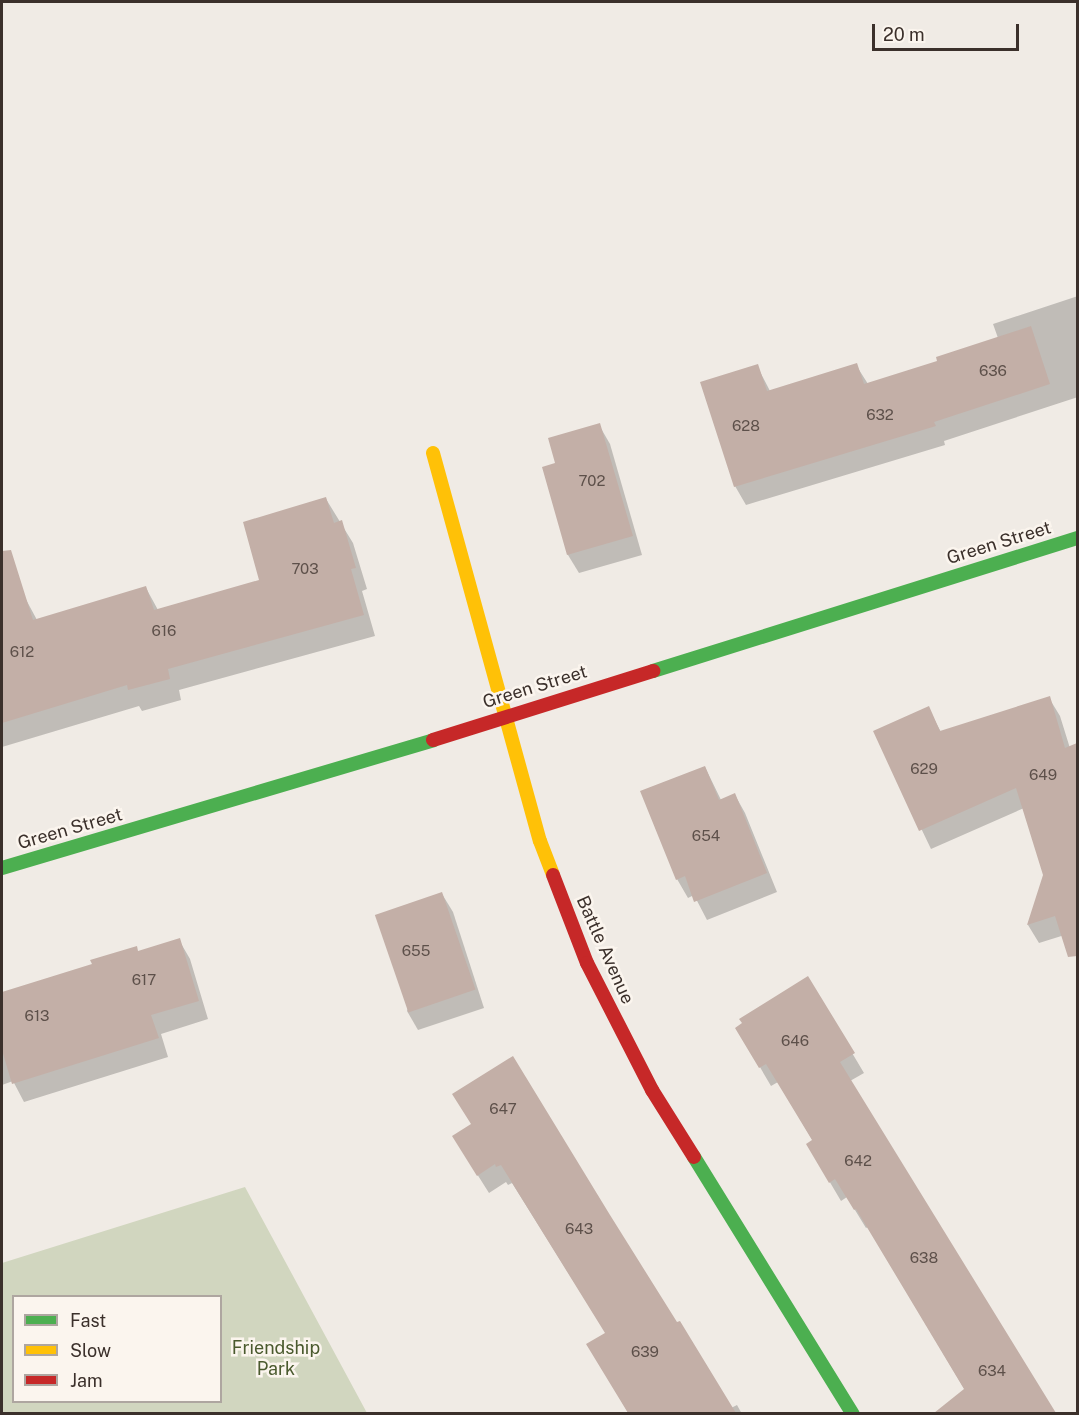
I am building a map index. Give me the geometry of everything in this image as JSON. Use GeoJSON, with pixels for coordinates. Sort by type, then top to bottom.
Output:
{"type":"FeatureCollection","features":[{"type":"Feature","properties":{"kind":"street","name":"Battle Avenue"},"geometry":{"type":"LineString","coordinates":[[434,453],[540,841],[587,963],[638,1065],[682,1140],[746,1237],[853,1413]]}},
{"type":"Feature","properties":{"kind":"street","name":"Green Street"},"geometry":{"type":"LineString","coordinates":[[2,868],[340,768],[1077,538]]}},
{"type":"Feature","properties":{"kind":"green space","name":"Friendship Park"},"geometry":{"type":"Polygon","coordinates":[[[245,1187],[367,1413],[2,1413],[2,1263],[245,1187]]]}},
{"type":"Feature","properties":{"kind":"building"},"geometry":{"type":"Polygon","coordinates":[[[1031,326],[1050,384],[934,422],[936,426],[734,487],[700,382],[758,364],[767,391],[857,363],[864,384],[937,361],[936,357],[1031,326]]]}},
{"type":"Feature","properties":{"kind":"building"},"geometry":{"type":"Polygon","coordinates":[[[600,423],[633,536],[567,555],[542,467],[555,463],[548,438],[600,423]]]}},
{"type":"Feature","properties":{"kind":"building"},"geometry":{"type":"Polygon","coordinates":[[[326,497],[334,523],[342,520],[356,568],[351,569],[364,615],[168,669],[170,679],[128,690],[127,685],[2,723],[2,551],[11,550],[33,620],[146,586],[154,610],[259,580],[243,522],[326,497]]]}},
{"type":"Feature","properties":{"kind":"building"},"geometry":{"type":"Polygon","coordinates":[[[1050,696],[1065,748],[1077,743],[1077,956],[1068,957],[1055,916],[1027,925],[1043,875],[1016,788],[919,831],[873,731],[929,706],[940,731],[1050,696]]]}},
{"type":"Feature","properties":{"kind":"building"},"geometry":{"type":"Polygon","coordinates":[[[705,766],[719,800],[735,793],[767,873],[694,902],[685,876],[676,880],[640,791],[705,766]]]}},
{"type":"Feature","properties":{"kind":"building"},"geometry":{"type":"Polygon","coordinates":[[[442,892],[476,989],[408,1013],[375,915],[442,892]]]}},
{"type":"Feature","properties":{"kind":"building"},"geometry":{"type":"Polygon","coordinates":[[[180,938],[199,1001],[151,1015],[159,1038],[12,1084],[2,1050],[2,992],[92,964],[90,960],[137,946],[138,951],[180,938]]]}},
{"type":"Feature","properties":{"kind":"building"},"geometry":{"type":"Polygon","coordinates":[[[808,976],[855,1053],[840,1062],[1056,1413],[934,1413],[964,1389],[856,1209],[854,1210],[835,1179],[829,1183],[806,1144],[812,1140],[766,1064],[759,1068],[735,1028],[742,1023],[739,1019],[808,976]]]}},
{"type":"Feature","properties":{"kind":"building"},"geometry":{"type":"Polygon","coordinates":[[[513,1056],[610,1215],[677,1322],[680,1321],[736,1413],[628,1413],[586,1344],[605,1333],[501,1165],[496,1167],[495,1164],[477,1176],[452,1136],[471,1124],[452,1094],[513,1056]]]}},
{"type":"Feature","properties":{"kind":"traffic: fast"},"geometry":{"type":"LineString","coordinates":[[653,671],[1078,538]]}},
{"type":"Feature","properties":{"kind":"traffic: fast"},"geometry":{"type":"LineString","coordinates":[[2,868],[433,740]]}},
{"type":"Feature","properties":{"kind":"traffic: fast"},"geometry":{"type":"LineString","coordinates":[[694,1157],[853,1414]]}},
{"type":"Feature","properties":{"kind":"traffic: slow"},"geometry":{"type":"LineString","coordinates":[[433,453],[540,841],[553,875]]}},
{"type":"Feature","properties":{"kind":"traffic: jam"},"geometry":{"type":"LineString","coordinates":[[433,740],[653,671]]}},
{"type":"Feature","properties":{"kind":"traffic: jam"},"geometry":{"type":"LineString","coordinates":[[553,875],[587,963],[652,1090],[694,1157]]}}]}
